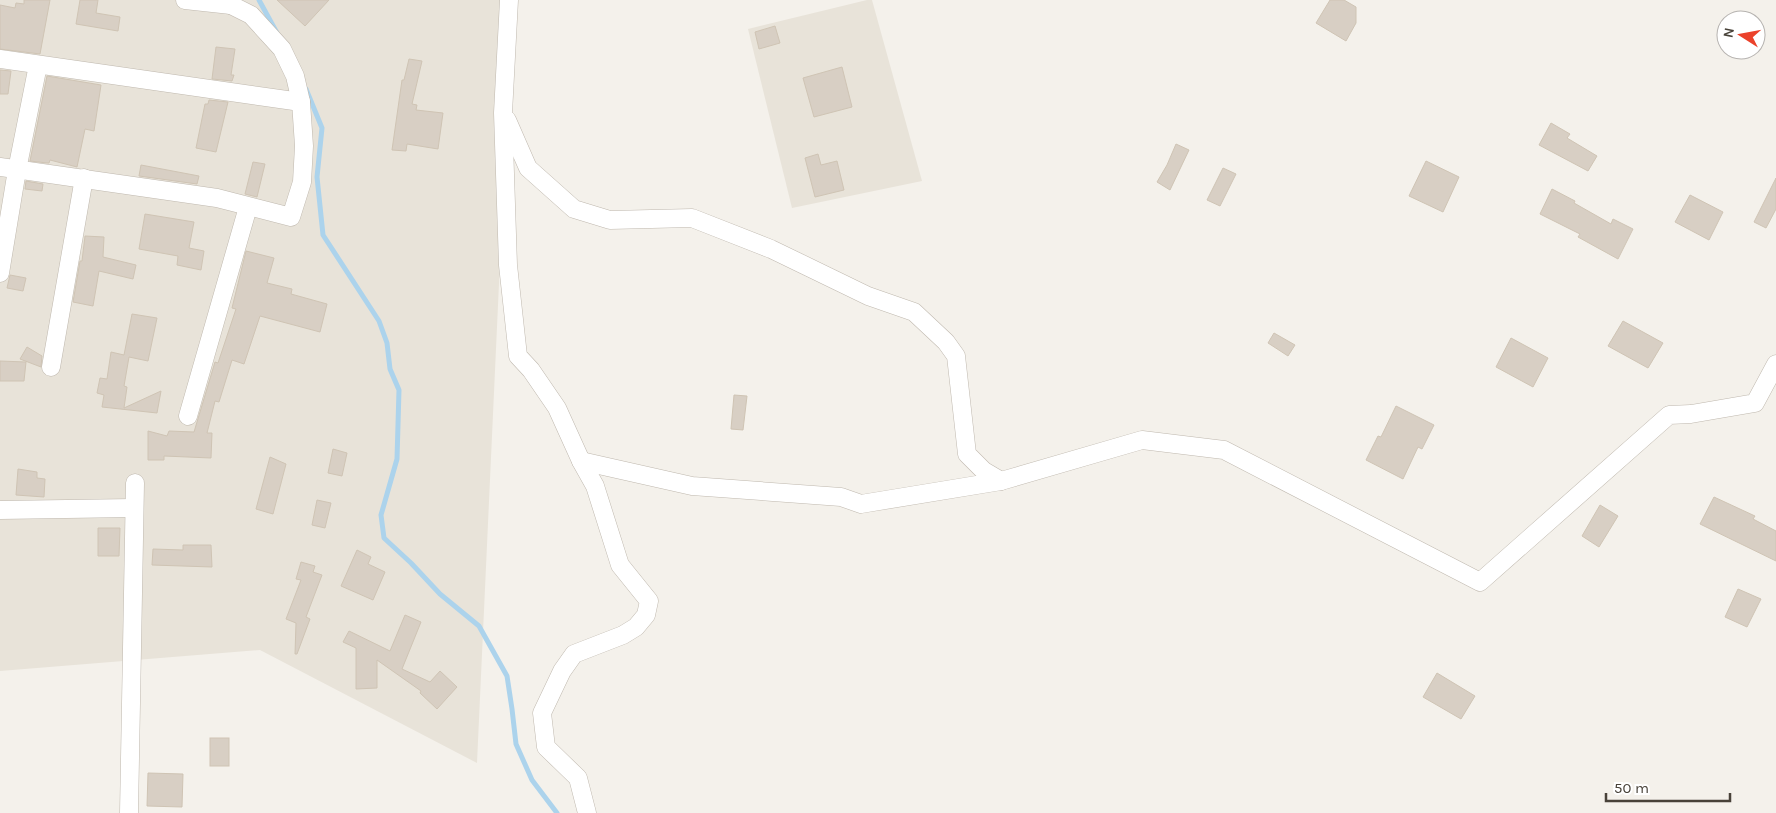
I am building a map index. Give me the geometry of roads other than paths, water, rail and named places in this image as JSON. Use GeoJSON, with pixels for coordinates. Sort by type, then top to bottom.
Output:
{"type":"FeatureCollection","features":[{"type":"Feature","properties":{"kind":"street"},"geometry":{"type":"LineString","coordinates":[[8,168],[217,198],[291,217],[302,182],[304,146],[301,102],[295,76],[282,49],[251,15],[230,2],[185,0]]}},
{"type":"Feature","properties":{"kind":"street"},"geometry":{"type":"LineString","coordinates":[[509,0],[503,113],[508,265],[518,356],[531,370],[557,408],[581,461],[595,486],[620,565],[649,601],[646,615],[636,627],[623,635],[574,654],[562,671],[542,713],[546,747],[578,778],[587,813]]}},
{"type":"Feature","properties":{"kind":"street"},"geometry":{"type":"LineString","coordinates":[[0,59],[301,102]]}},
{"type":"Feature","properties":{"kind":"street"},"geometry":{"type":"LineString","coordinates":[[0,273],[8,168],[38,65]]}},
{"type":"Feature","properties":{"kind":"street"},"geometry":{"type":"LineString","coordinates":[[503,113],[528,168],[574,209],[610,220],[692,218],[772,248],[868,296],[914,312],[946,342],[956,356],[967,454],[984,471],[1001,481]]}},
{"type":"Feature","properties":{"kind":"street"},"geometry":{"type":"LineString","coordinates":[[51,367],[84,178]]}},
{"type":"Feature","properties":{"kind":"street"},"geometry":{"type":"LineString","coordinates":[[188,416],[248,207]]}},
{"type":"Feature","properties":{"kind":"street"},"geometry":{"type":"LineString","coordinates":[[581,461],[692,486],[840,497],[861,504],[1001,481],[1142,440],[1224,450],[1480,582],[1669,415],[1691,414],[1755,403],[1776,364]]}},
{"type":"Feature","properties":{"kind":"street"},"geometry":{"type":"LineString","coordinates":[[128,813],[135,483]]}},
{"type":"Feature","properties":{"kind":"street"},"geometry":{"type":"LineString","coordinates":[[0,510],[134,508]]}},
{"type":"Feature","properties":{"kind":"waterway"},"geometry":{"type":"LineString","coordinates":[[259,0],[277,33]]}},
{"type":"Feature","properties":{"kind":"waterway"},"geometry":{"type":"LineString","coordinates":[[306,89],[322,128],[317,177],[323,235],[379,321],[387,343],[390,369],[399,390],[397,459],[381,515],[384,538],[440,594],[479,626],[507,676],[516,744],[532,780],[557,813]]}}]}
